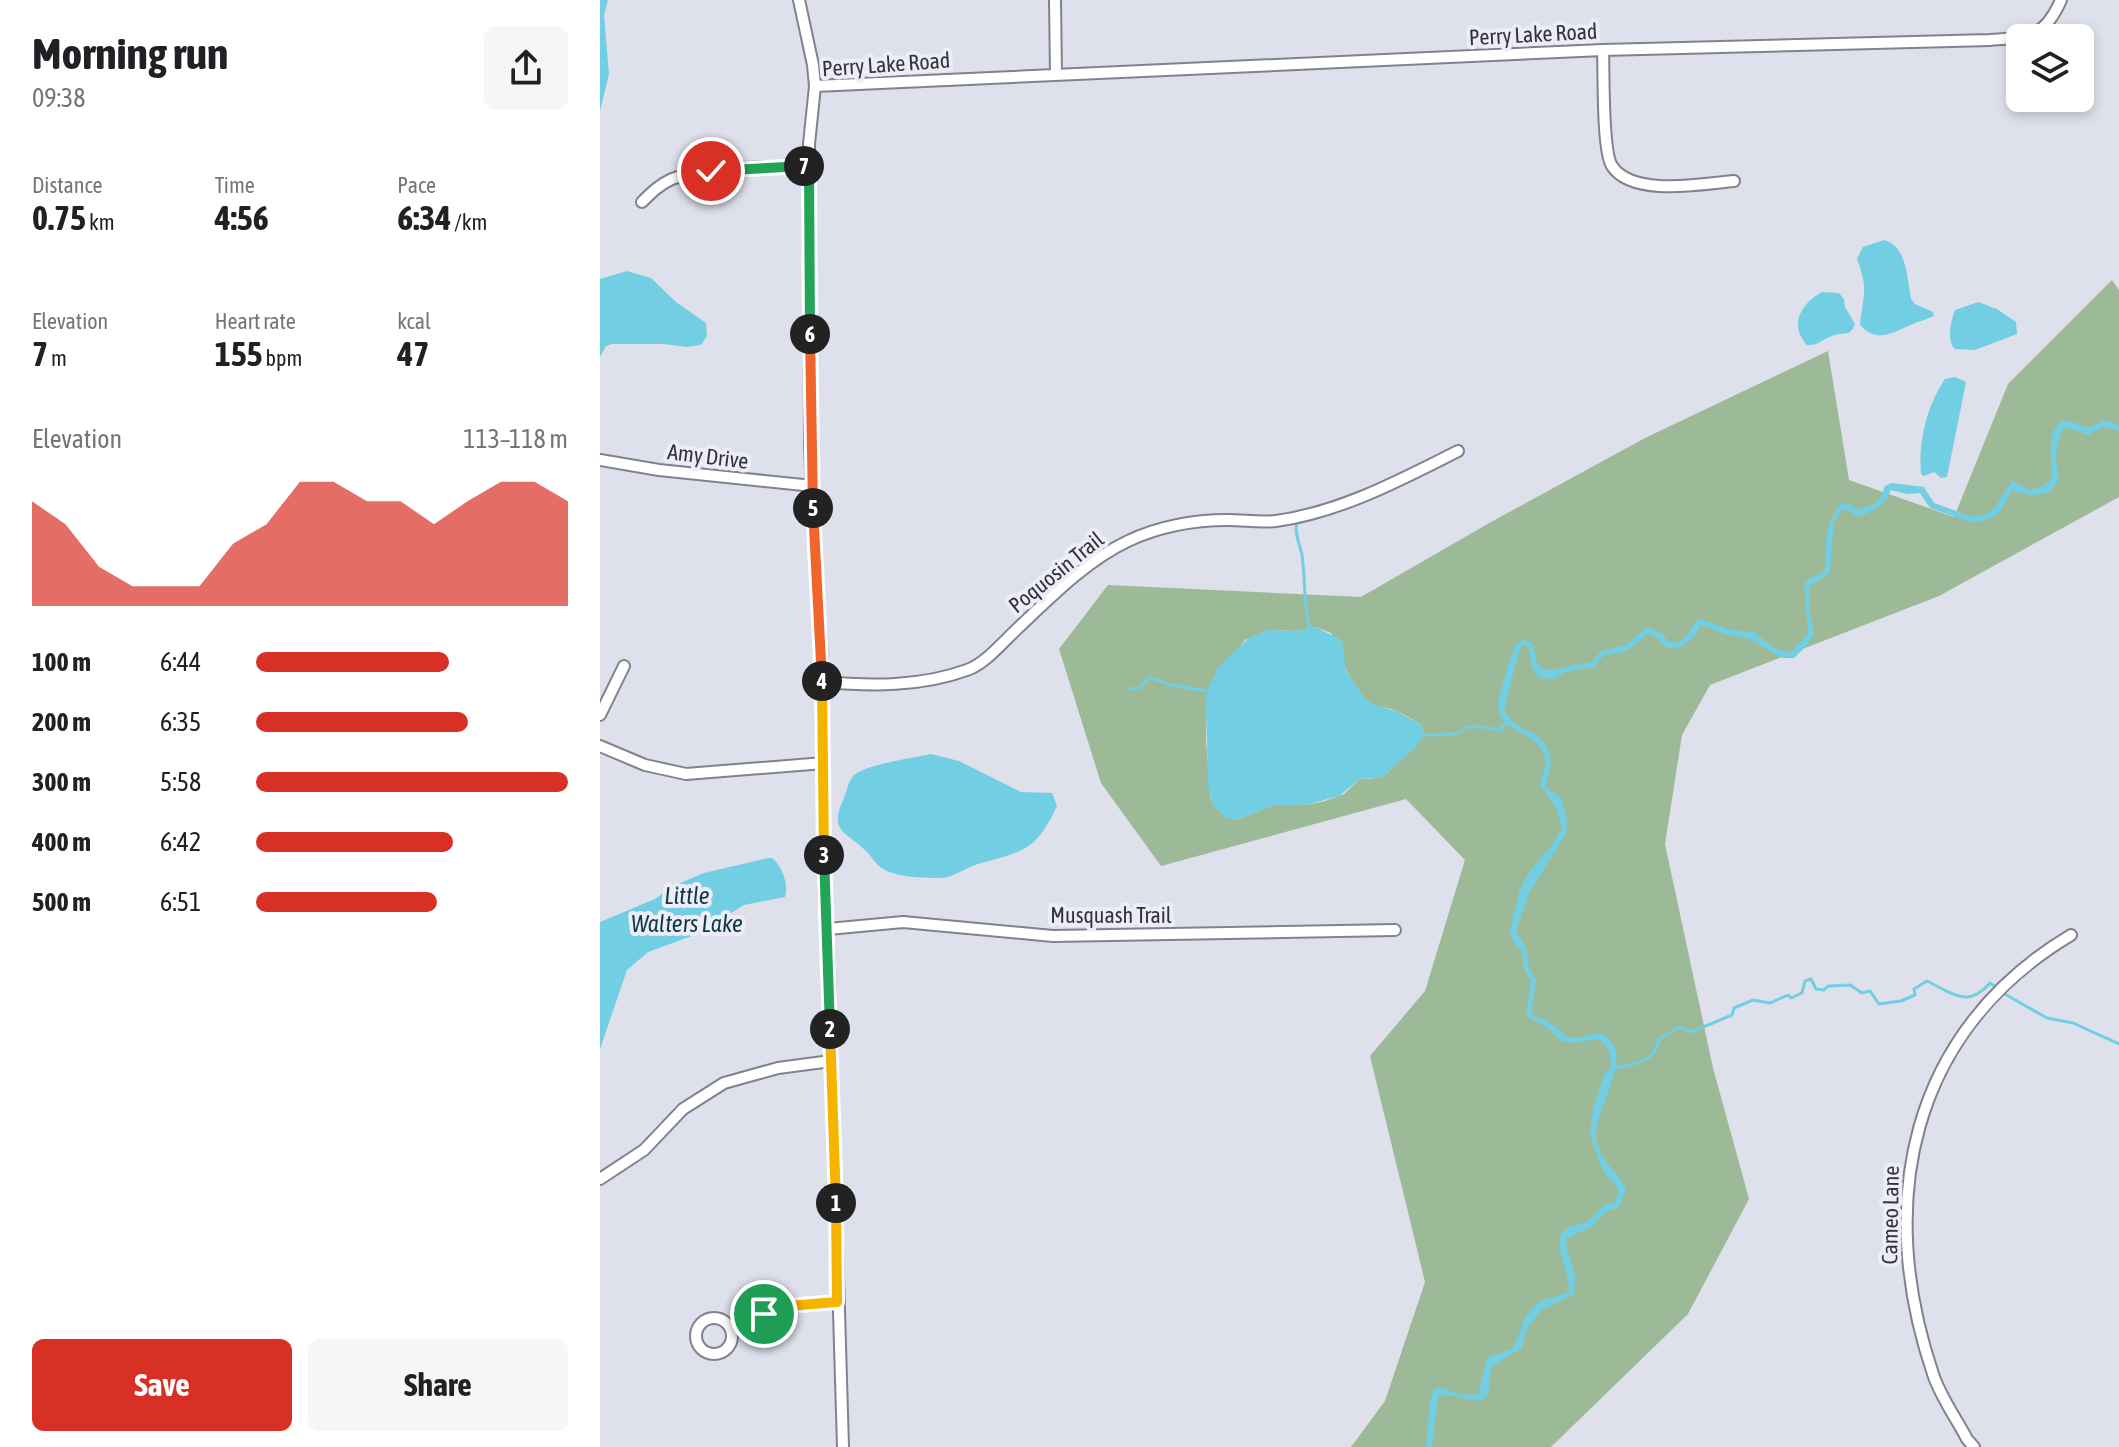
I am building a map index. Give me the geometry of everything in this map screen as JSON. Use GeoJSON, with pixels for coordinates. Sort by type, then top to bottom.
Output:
{"type":"FeatureCollection","features":[{"type":"Feature","properties":{"kind":"street"},"geometry":{"type":"LineString","coordinates":[[799,0],[815,86]]}},
{"type":"Feature","properties":{"kind":"street"},"geometry":{"type":"LineString","coordinates":[[1055,0],[1056,74]]}},
{"type":"Feature","properties":{"kind":"street","name":"Perry Lake Road"},"geometry":{"type":"LineString","coordinates":[[843,1447],[828,929],[824,885],[822,682],[810,444],[809,166],[810,115],[815,86],[1603,50],[1990,40],[2024,37],[2043,30],[2061,0]]}},
{"type":"Feature","properties":{"kind":"street"},"geometry":{"type":"LineString","coordinates":[[1603,50],[1605,140],[1610,164],[1625,180],[1678,186],[1734,181]]}},
{"type":"Feature","properties":{"kind":"street"},"geometry":{"type":"LineString","coordinates":[[642,202],[654,189],[672,179],[705,171],[809,166]]}},
{"type":"Feature","properties":{"kind":"street","name":"Poquosin Trail"},"geometry":{"type":"LineString","coordinates":[[822,682],[902,685],[968,670],[1091,564],[1125,542],[1189,521],[1275,521],[1327,509],[1371,494],[1458,451]]}},
{"type":"Feature","properties":{"kind":"street","name":"Amy Drive"},"geometry":{"type":"LineString","coordinates":[[600,460],[659,470],[813,486]]}},
{"type":"Feature","properties":{"kind":"street"},"geometry":{"type":"LineString","coordinates":[[600,715],[624,666]]}},
{"type":"Feature","properties":{"kind":"street"},"geometry":{"type":"LineString","coordinates":[[600,746],[645,765],[686,774],[824,763]]}},
{"type":"Feature","properties":{"kind":"street","name":"Musquash Trail"},"geometry":{"type":"LineString","coordinates":[[828,929],[903,922],[1053,936],[1395,930]]}},
{"type":"Feature","properties":{"kind":"street","name":"Cameo Lane"},"geometry":{"type":"LineString","coordinates":[[1974,1447],[1934,1377],[1912,1302],[1907,1224],[1910,1164],[1924,1109],[1943,1066],[1970,1026],[1993,995],[2043,952],[2071,935]]}},
{"type":"Feature","properties":{"kind":"street"},"geometry":{"type":"LineString","coordinates":[[600,1179],[644,1150],[683,1109],[724,1083],[778,1068],[831,1061]]}},
{"type":"Feature","properties":{"kind":"street"},"geometry":{"type":"LineString","coordinates":[[731,1328],[788,1306],[837,1302]]}},
{"type":"Feature","properties":{"kind":"green space"},"geometry":{"type":"Polygon","coordinates":[[[2112,280],[2119,290],[2119,497],[1939,596],[1710,685],[1682,735],[1665,844],[1713,1068],[1749,1199],[1688,1314],[1551,1447],[1351,1447],[1385,1401],[1425,1282],[1370,1056],[1425,991],[1465,860],[1406,799],[1161,866],[1101,783],[1059,649],[1108,585],[1361,597],[1645,438],[1828,351],[1849,480],[1954,517],[2008,384],[2112,280]],[[1315,627],[1296,631],[1269,630],[1245,640],[1207,691],[1206,742],[1211,799],[1237,820],[1273,805],[1306,805],[1344,794],[1360,779],[1386,774],[1423,737],[1422,725],[1394,710],[1373,705],[1363,697],[1351,680],[1331,633],[1315,627]]]}},
{"type":"Feature","properties":{"kind":"water"},"geometry":{"type":"Polygon","coordinates":[[[600,0],[608,0],[604,15],[609,74],[600,111],[600,0]]]}},
{"type":"Feature","properties":{"kind":"water"},"geometry":{"type":"Polygon","coordinates":[[[1884,240],[1892,243],[1902,256],[1911,299],[1933,312],[1934,316],[1880,335],[1860,325],[1864,286],[1857,259],[1863,247],[1884,240]]]}},
{"type":"Feature","properties":{"kind":"water"},"geometry":{"type":"Polygon","coordinates":[[[627,271],[651,278],[676,302],[706,323],[707,336],[701,345],[612,344],[606,346],[600,357],[600,279],[627,271]]]}},
{"type":"Feature","properties":{"kind":"water"},"geometry":{"type":"Polygon","coordinates":[[[1822,292],[1839,293],[1855,324],[1849,333],[1807,345],[1801,337],[1798,322],[1803,308],[1822,292]]]}},
{"type":"Feature","properties":{"kind":"water"},"geometry":{"type":"Polygon","coordinates":[[[1978,302],[1997,309],[2016,322],[2017,334],[1975,350],[1955,349],[1950,336],[1955,310],[1978,302]]]}},
{"type":"Feature","properties":{"kind":"water"},"geometry":{"type":"Polygon","coordinates":[[[1955,377],[1966,382],[1947,477],[1941,478],[1934,472],[1924,476],[1921,474],[1921,450],[1929,412],[1945,379],[1955,377]]]}},
{"type":"Feature","properties":{"kind":"water"},"geometry":{"type":"Polygon","coordinates":[[[2104,420],[2119,425],[2119,431],[2103,427],[2088,435],[2066,427],[2063,429],[2057,453],[2058,477],[2055,486],[2038,495],[2012,490],[2000,512],[1989,519],[1973,523],[1930,508],[1920,493],[1891,490],[1882,505],[1870,512],[1857,517],[1848,509],[1843,509],[1834,521],[1830,571],[1809,586],[1814,633],[1794,658],[1782,658],[1748,638],[1728,635],[1701,625],[1691,639],[1678,647],[1666,648],[1648,633],[1629,650],[1603,656],[1594,667],[1566,672],[1553,679],[1539,678],[1532,668],[1529,647],[1524,645],[1520,648],[1504,709],[1514,723],[1535,735],[1546,747],[1551,761],[1546,788],[1561,797],[1567,821],[1566,834],[1529,893],[1516,931],[1527,950],[1529,968],[1536,980],[1531,1013],[1569,1037],[1604,1035],[1615,1047],[1615,1071],[1597,1124],[1596,1136],[1600,1152],[1626,1189],[1619,1207],[1607,1211],[1592,1227],[1565,1239],[1575,1276],[1574,1294],[1540,1311],[1526,1330],[1522,1348],[1491,1367],[1488,1394],[1482,1400],[1448,1395],[1438,1397],[1432,1447],[1426,1447],[1434,1389],[1440,1387],[1459,1394],[1478,1395],[1489,1357],[1512,1349],[1533,1307],[1569,1291],[1560,1236],[1568,1227],[1587,1222],[1604,1205],[1616,1202],[1618,1189],[1602,1169],[1590,1135],[1593,1107],[1611,1066],[1609,1050],[1599,1039],[1570,1043],[1560,1040],[1549,1029],[1526,1016],[1531,981],[1524,970],[1522,952],[1511,938],[1510,930],[1520,889],[1562,827],[1555,806],[1540,785],[1545,764],[1542,750],[1500,716],[1499,701],[1515,645],[1523,640],[1532,642],[1538,666],[1550,670],[1592,662],[1601,651],[1626,645],[1647,627],[1663,634],[1668,642],[1679,642],[1701,619],[1730,630],[1754,632],[1773,647],[1790,653],[1808,634],[1804,585],[1825,569],[1828,527],[1840,504],[1849,503],[1857,510],[1878,502],[1885,486],[1891,483],[1924,487],[1934,503],[1973,517],[1986,514],[1995,507],[2012,481],[2030,490],[2052,479],[2052,439],[2054,431],[2063,421],[2089,428],[2104,420]]]}},
{"type":"Feature","properties":{"kind":"water"},"geometry":{"type":"Polygon","coordinates":[[[1315,627],[1342,640],[1346,671],[1364,697],[1374,705],[1396,711],[1422,725],[1423,737],[1381,778],[1360,779],[1339,796],[1306,805],[1273,805],[1237,820],[1226,818],[1213,805],[1208,785],[1206,701],[1218,667],[1249,638],[1269,630],[1296,631],[1315,627]]]}},
{"type":"Feature","properties":{"kind":"water"},"geometry":{"type":"Polygon","coordinates":[[[931,754],[959,761],[1021,792],[1052,793],[1057,806],[1042,833],[1017,852],[943,878],[889,872],[878,865],[839,824],[840,809],[850,780],[860,771],[931,754]]]}},
{"type":"Feature","properties":{"kind":"water","name":"Little Walters Lake"},"geometry":{"type":"Polygon","coordinates":[[[768,858],[776,861],[782,870],[785,897],[744,905],[700,933],[648,952],[627,970],[600,1049],[600,922],[655,899],[673,886],[704,873],[768,858]]]}},
{"type":"Feature","properties":{"kind":"waterway"},"geometry":{"type":"LineString","coordinates":[[1310,627],[1296,527],[1297,523],[1323,516]]}},
{"type":"Feature","properties":{"kind":"waterway"},"geometry":{"type":"LineString","coordinates":[[1128,689],[1140,688],[1149,677],[1171,685],[1207,691]]}},
{"type":"Feature","properties":{"kind":"waterway"},"geometry":{"type":"LineString","coordinates":[[1424,735],[1456,734],[1467,727],[1477,726],[1500,730],[1506,723],[1509,725]]}},
{"type":"Feature","properties":{"kind":"waterway"},"geometry":{"type":"LineString","coordinates":[[1615,1068],[1649,1057],[1659,1039],[1680,1027],[1691,1032],[1732,1015],[1734,1008],[1753,1000],[1770,1003],[1788,995],[1791,998],[1802,993],[1805,981],[1811,979],[1816,989],[1850,985],[1862,993],[1870,991],[1879,1004],[1901,1001],[1915,995],[1914,989],[1927,981],[1952,994],[1967,997],[1982,991],[1990,983],[1997,988]]}},
{"type":"Feature","properties":{"kind":"waterway"},"geometry":{"type":"LineString","coordinates":[[2003,993],[2047,1018],[2073,1023],[2119,1044]]}},
{"type":"Feature","properties":{"kind":"route"},"geometry":{"type":"LineString","coordinates":[[711,171],[809,166],[810,444],[822,659],[824,885],[835,1147],[837,1302],[788,1306],[764,1314]]}}]}
